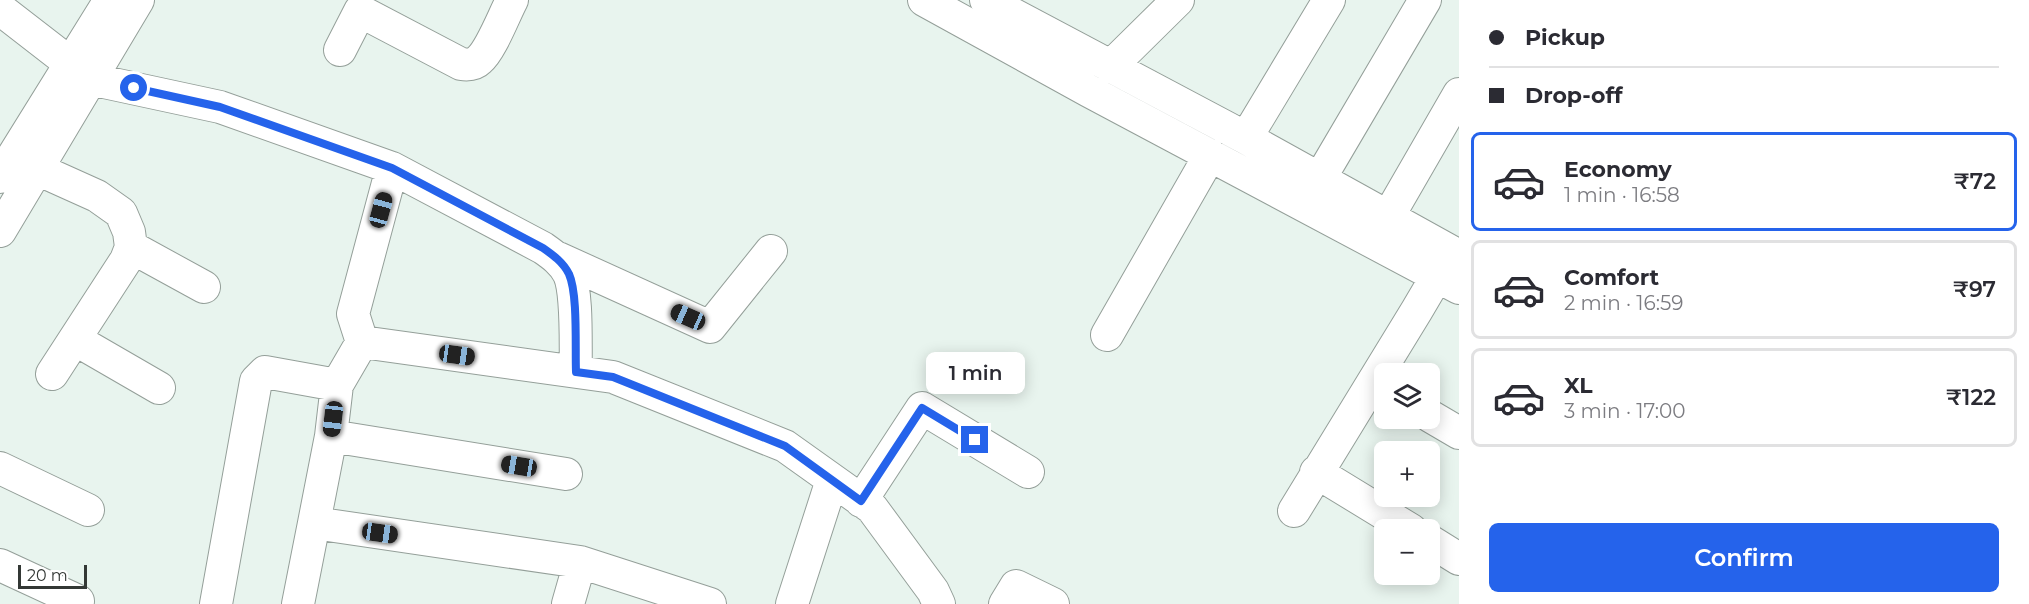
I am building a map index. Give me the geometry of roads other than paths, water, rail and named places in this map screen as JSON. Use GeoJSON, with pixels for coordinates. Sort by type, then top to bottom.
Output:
{"type":"FeatureCollection","features":[{"type":"Feature","properties":{"kind":"street"},"geometry":{"type":"LineString","coordinates":[[81,71],[110,0]]}},
{"type":"Feature","properties":{"kind":"street"},"geometry":{"type":"LineString","coordinates":[[0,231],[12,166],[81,71],[138,0]]}},
{"type":"Feature","properties":{"kind":"street"},"geometry":{"type":"LineString","coordinates":[[340,50],[360,11],[461,64],[471,65],[479,61],[485,52],[512,0]]}},
{"type":"Feature","properties":{"kind":"street"},"geometry":{"type":"LineString","coordinates":[[924,0],[1210,155],[1452,273]]}},
{"type":"Feature","properties":{"kind":"street"},"geometry":{"type":"LineString","coordinates":[[986,0],[1246,138],[1388,218],[1452,273]]}},
{"type":"Feature","properties":{"kind":"street"},"geometry":{"type":"LineString","coordinates":[[1110,67],[1178,0]]}},
{"type":"Feature","properties":{"kind":"street"},"geometry":{"type":"LineString","coordinates":[[1246,138],[1329,0]]}},
{"type":"Feature","properties":{"kind":"street"},"geometry":{"type":"LineString","coordinates":[[1319,180],[1425,0]]}},
{"type":"Feature","properties":{"kind":"street"},"geometry":{"type":"LineString","coordinates":[[0,9],[81,71],[220,107],[392,168],[558,258],[710,327],[771,251]]}},
{"type":"Feature","properties":{"kind":"street"},"geometry":{"type":"LineString","coordinates":[[1388,218],[1459,94]]}},
{"type":"Feature","properties":{"kind":"street"},"geometry":{"type":"LineString","coordinates":[[1107,335],[1210,155]]}},
{"type":"Feature","properties":{"kind":"street"},"geometry":{"type":"LineString","coordinates":[[12,166],[97,196],[121,213],[129,232],[131,247],[126,260],[52,374]]}},
{"type":"Feature","properties":{"kind":"street"},"geometry":{"type":"LineString","coordinates":[[297,604],[331,436],[337,385],[362,342],[353,314],[392,168]]}},
{"type":"Feature","properties":{"kind":"street"},"geometry":{"type":"LineString","coordinates":[[131,247],[204,287]]}},
{"type":"Feature","properties":{"kind":"street"},"geometry":{"type":"LineString","coordinates":[[558,258],[568,273],[573,291],[576,372]]}},
{"type":"Feature","properties":{"kind":"street"},"geometry":{"type":"LineString","coordinates":[[1293,511],[1417,310],[1452,273]]}},
{"type":"Feature","properties":{"kind":"street"},"geometry":{"type":"LineString","coordinates":[[76,340],[159,388]]}},
{"type":"Feature","properties":{"kind":"street"},"geometry":{"type":"LineString","coordinates":[[362,342],[613,377],[785,446],[872,508],[933,591],[939,604]]}},
{"type":"Feature","properties":{"kind":"street"},"geometry":{"type":"LineString","coordinates":[[216,604],[256,381],[265,372],[337,385]]}},
{"type":"Feature","properties":{"kind":"street"},"geometry":{"type":"LineString","coordinates":[[861,501],[922,408],[1028,472]]}},
{"type":"Feature","properties":{"kind":"street"},"geometry":{"type":"LineString","coordinates":[[1440,422],[1459,433]]}},
{"type":"Feature","properties":{"kind":"street"},"geometry":{"type":"LineString","coordinates":[[331,436],[566,474]]}},
{"type":"Feature","properties":{"kind":"street"},"geometry":{"type":"LineString","coordinates":[[0,468],[88,510]]}},
{"type":"Feature","properties":{"kind":"street"},"geometry":{"type":"LineString","coordinates":[[1316,472],[1393,519]]}},
{"type":"Feature","properties":{"kind":"street"},"geometry":{"type":"LineString","coordinates":[[792,604],[832,480]]}},
{"type":"Feature","properties":{"kind":"street"},"geometry":{"type":"LineString","coordinates":[[314,523],[580,562],[710,604]]}},
{"type":"Feature","properties":{"kind":"street"},"geometry":{"type":"LineString","coordinates":[[1440,547],[1459,559]]}},
{"type":"Feature","properties":{"kind":"street"},"geometry":{"type":"LineString","coordinates":[[568,604],[580,562]]}},
{"type":"Feature","properties":{"kind":"street"},"geometry":{"type":"LineString","coordinates":[[0,565],[78,601]]}},
{"type":"Feature","properties":{"kind":"street"},"geometry":{"type":"LineString","coordinates":[[1005,604],[1016,586],[1053,604]]}}]}
